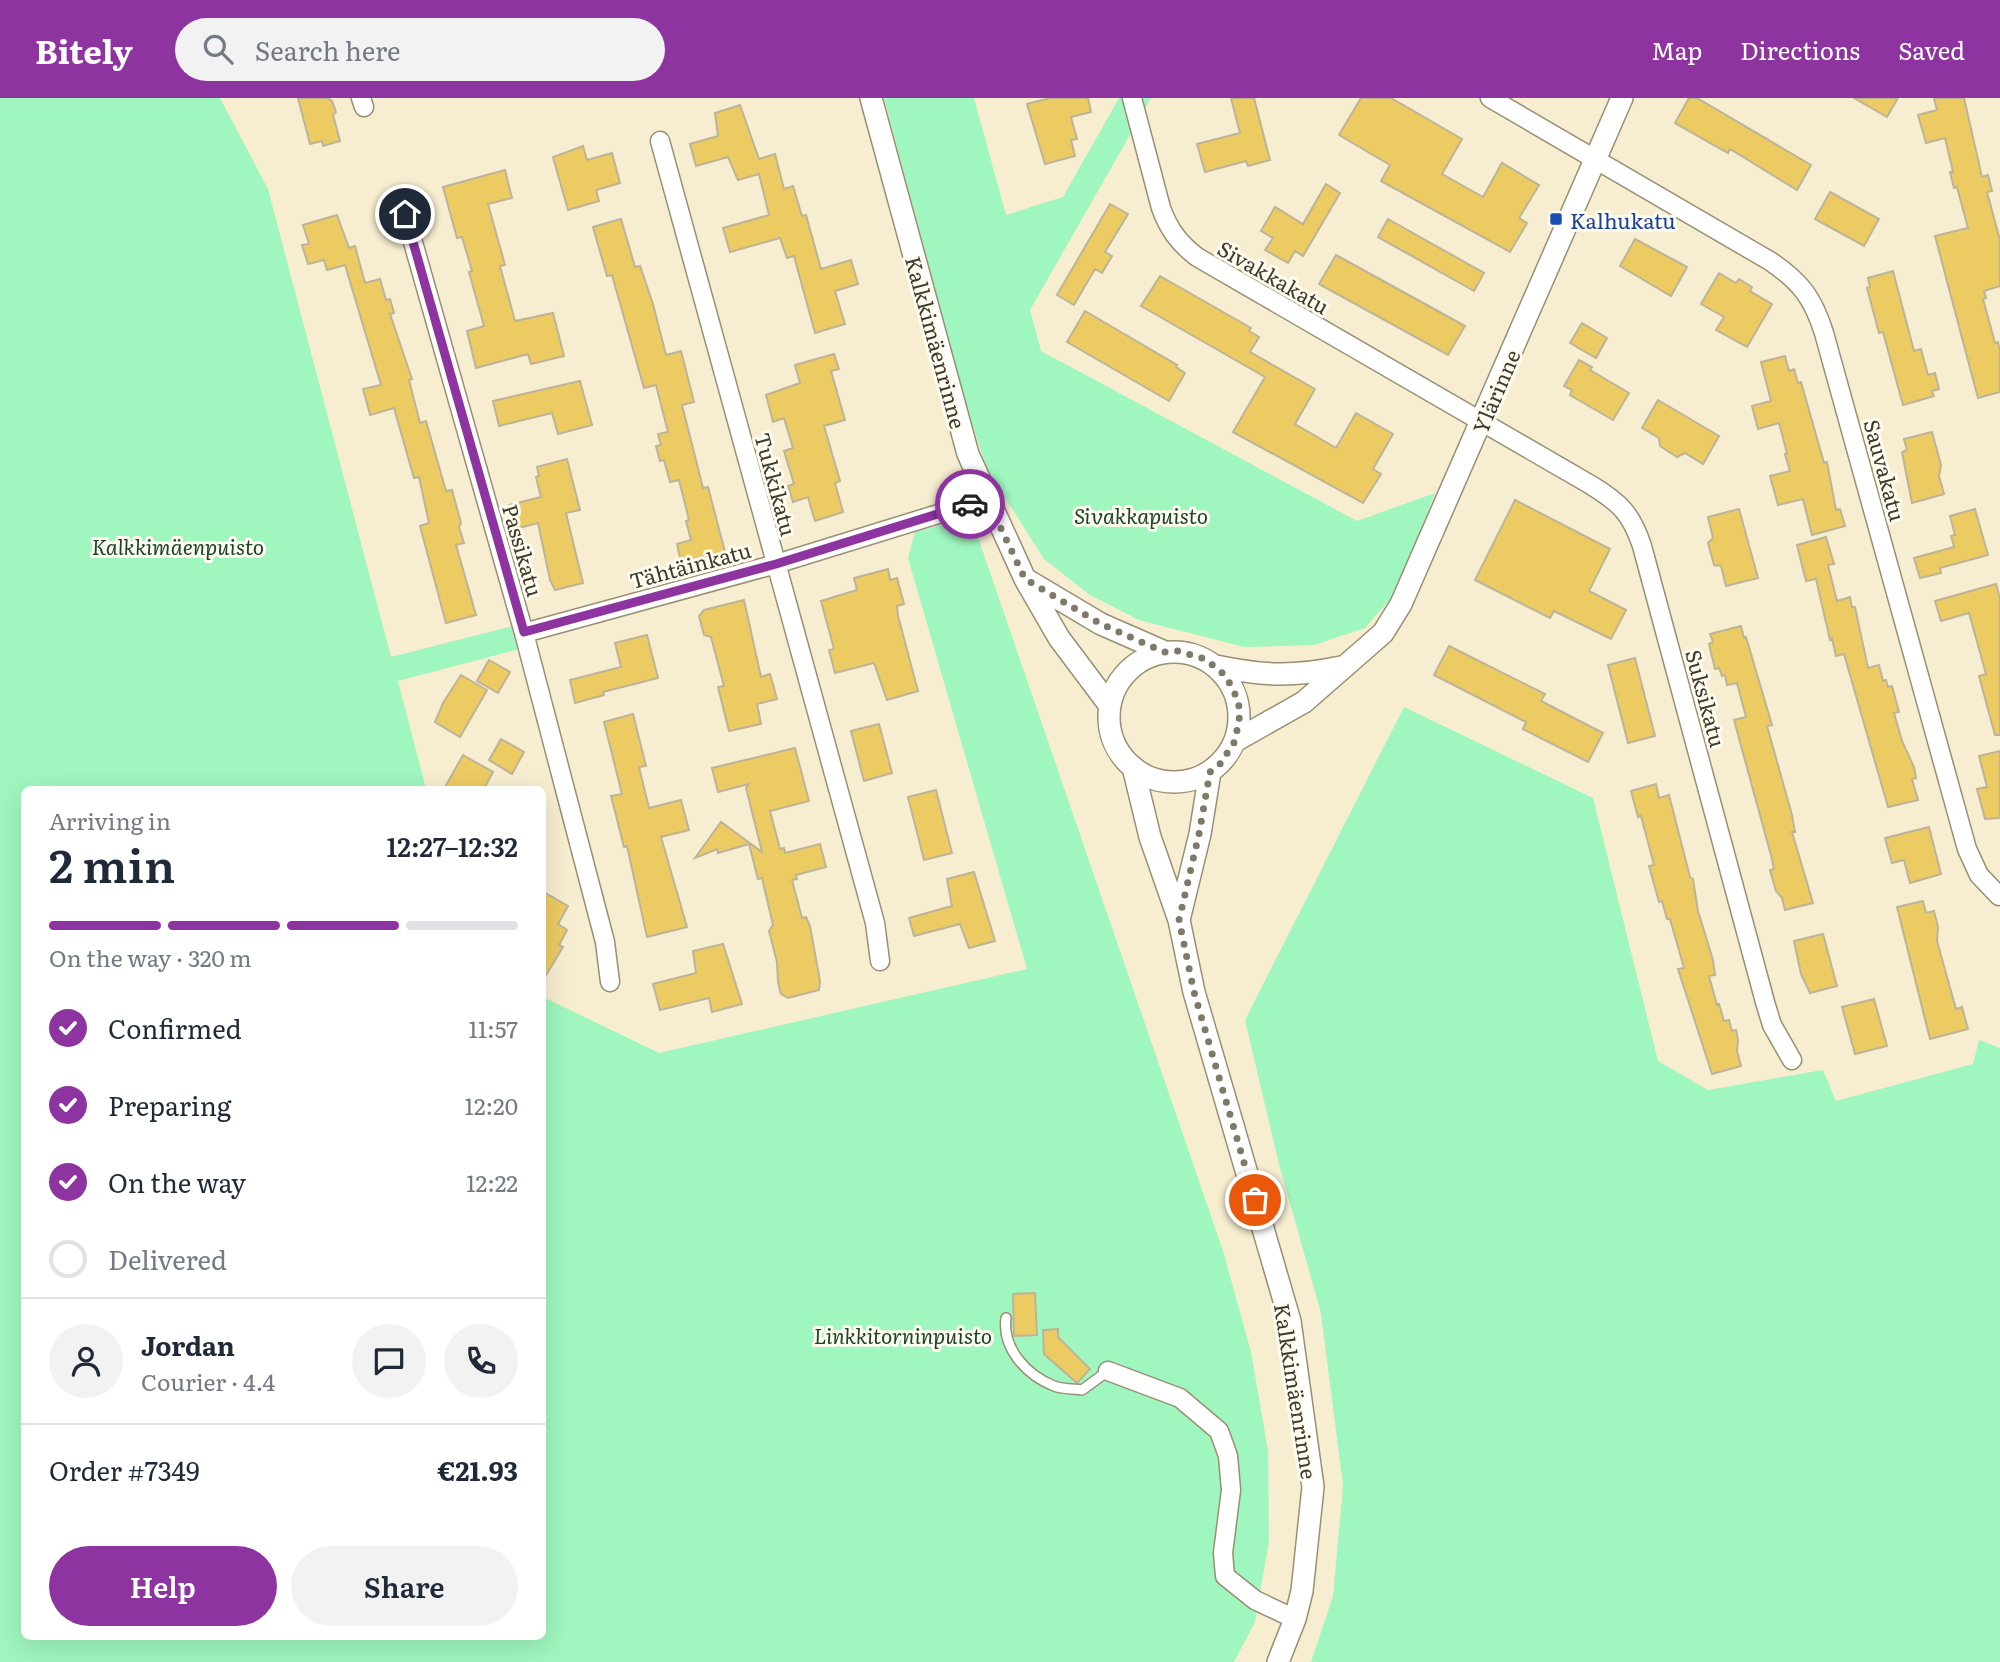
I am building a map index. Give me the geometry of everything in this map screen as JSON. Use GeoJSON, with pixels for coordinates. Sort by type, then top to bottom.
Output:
{"type":"FeatureCollection","features":[{"type":"Feature","properties":{"kind":"street","name":"Kalkkimäenrinne"},"geometry":{"type":"LineString","coordinates":[[871,98],[957,418],[987,499],[1025,579],[1059,638],[1110,706]]}},
{"type":"Feature","properties":{"kind":"street","name":"Sivakkakatu"},"geometry":{"type":"LineString","coordinates":[[1132,98],[1161,208],[1179,244],[1482,422]]}},
{"type":"Feature","properties":{"kind":"street"},"geometry":{"type":"LineString","coordinates":[[1490,98],[1595,159]]}},
{"type":"Feature","properties":{"kind":"street","name":"Ylärinne"},"geometry":{"type":"LineString","coordinates":[[1235,741],[1304,702],[1383,634],[1401,604],[1622,98]]}},
{"type":"Feature","properties":{"kind":"street","name":"Tukkikatu"},"geometry":{"type":"LineString","coordinates":[[660,141],[879,938],[880,961]]}},
{"type":"Feature","properties":{"kind":"street","name":"Sauvakatu"},"geometry":{"type":"LineString","coordinates":[[1595,159],[1770,261],[1812,299],[1825,333],[1967,849],[1979,875],[1999,896]]}},
{"type":"Feature","properties":{"kind":"street","name":"Passikatu"},"geometry":{"type":"LineString","coordinates":[[405,214],[524,632],[605,942],[610,982]]}},
{"type":"Feature","properties":{"kind":"street","name":"Suksikatu"},"geometry":{"type":"LineString","coordinates":[[1482,422],[1614,499],[1630,516],[1636,529],[1765,1003],[1772,1025],[1792,1060]]}},
{"type":"Feature","properties":{"kind":"street","name":"Tähtäinkatu"},"geometry":{"type":"LineString","coordinates":[[524,632],[776,564],[987,499]]}},
{"type":"Feature","properties":{"kind":"street"},"geometry":{"type":"LineString","coordinates":[[1025,579],[1101,624],[1164,652]]}},
{"type":"Feature","properties":{"kind":"street"},"geometry":{"type":"LineString","coordinates":[[1164,652],[1192,653],[1216,666],[1233,687],[1240,714],[1235,741],[1220,764],[1197,778],[1170,782],[1144,775],[1133,767],[1123,757],[1111,733],[1110,706],[1119,680],[1139,661],[1164,652]]}},
{"type":"Feature","properties":{"kind":"street","name":"Ylärinne"},"geometry":{"type":"LineString","coordinates":[[1216,666],[1262,675],[1309,674],[1343,667]]}},
{"type":"Feature","properties":{"kind":"street","name":"Kalkkimäenrinne"},"geometry":{"type":"LineString","coordinates":[[1133,767],[1150,837],[1179,920],[1194,992],[1290,1321],[1313,1487],[1302,1591],[1295,1619],[1278,1662]]}},
{"type":"Feature","properties":{"kind":"street","name":"Kalkkimäenrinne"},"geometry":{"type":"LineString","coordinates":[[1179,920],[1210,772]]}},
{"type":"Feature","properties":{"kind":"street"},"geometry":{"type":"LineString","coordinates":[[1108,1371],[1180,1398],[1219,1432],[1228,1456],[1231,1490],[1223,1553],[1225,1576],[1255,1600],[1295,1619]]}},
{"type":"Feature","properties":{"kind":"lane"},"geometry":{"type":"LineString","coordinates":[[1006,1318],[1004,1334],[1024,1368],[1055,1387],[1082,1390],[1108,1371]]}},
{"type":"Feature","properties":{"kind":"green space","name":"Linkkitorninpuisto"},"geometry":{"type":"Polygon","coordinates":[[[0,98],[220,98],[268,189],[391,657],[513,626],[519,649],[398,681],[425,786],[21,786],[21,1640],[546,1640],[546,998],[659,1053],[1027,969],[908,558],[915,532],[971,517],[1223,1251],[1251,1352],[1268,1451],[1269,1541],[1255,1622],[1234,1662],[0,1662],[0,98]]]}},
{"type":"Feature","properties":{"kind":"green space","name":"Sivakkapuisto"},"geometry":{"type":"Polygon","coordinates":[[[884,98],[974,98],[1006,215],[1063,197],[1119,98],[1151,98],[1030,310],[1041,351],[1357,521],[1435,493],[1414,551],[1393,596],[1365,628],[1314,645],[1244,647],[1139,620],[1090,595],[1044,559],[987,469],[966,405],[884,98]]]}},
{"type":"Feature","properties":{"kind":"green space"},"geometry":{"type":"Polygon","coordinates":[[[1404,707],[1593,798],[1658,1061],[1708,1090],[1823,1070],[1836,1101],[1973,1064],[1979,1040],[2000,1048],[2000,1662],[1311,1662],[1333,1596],[1343,1486],[1321,1313],[1279,1164],[1245,1020],[1404,707]]]}},
{"type":"Feature","properties":{"kind":"building"},"geometry":{"type":"Polygon","coordinates":[[[298,98],[328,98],[332,101],[340,141],[323,146],[322,141],[310,144],[298,98]]]}},
{"type":"Feature","properties":{"kind":"building"},"geometry":{"type":"Polygon","coordinates":[[[1050,98],[1088,98],[1091,112],[1071,117],[1077,139],[1071,140],[1075,156],[1045,164],[1027,104],[1050,98]]]}},
{"type":"Feature","properties":{"kind":"building"},"geometry":{"type":"Polygon","coordinates":[[[1231,98],[1254,98],[1270,160],[1248,166],[1246,161],[1205,172],[1197,144],[1240,133],[1231,98]]]}},
{"type":"Feature","properties":{"kind":"building"},"geometry":{"type":"Polygon","coordinates":[[[1361,98],[1391,98],[1462,139],[1442,174],[1483,197],[1502,163],[1539,185],[1519,218],[1527,223],[1510,252],[1381,181],[1390,165],[1339,135],[1361,98]]]}},
{"type":"Feature","properties":{"kind":"building"},"geometry":{"type":"Polygon","coordinates":[[[1689,98],[1697,98],[1811,165],[1797,190],[1730,149],[1728,153],[1675,123],[1689,98]]]}},
{"type":"Feature","properties":{"kind":"building"},"geometry":{"type":"Polygon","coordinates":[[[1854,98],[1898,98],[1887,117],[1854,98]]]}},
{"type":"Feature","properties":{"kind":"building"},"geometry":{"type":"Polygon","coordinates":[[[1934,98],[1964,98],[1982,177],[1988,175],[1992,191],[1987,192],[2000,240],[2000,286],[1984,291],[1986,298],[1983,299],[1995,343],[1998,342],[2000,351],[2000,392],[1978,398],[1935,236],[1968,228],[1957,187],[1954,188],[1945,138],[1926,143],[1918,115],[1937,110],[1934,98]]]}},
{"type":"Feature","properties":{"kind":"building"},"geometry":{"type":"Polygon","coordinates":[[[740,105],[759,159],[775,154],[784,189],[793,186],[802,216],[806,215],[821,269],[851,260],[858,284],[835,291],[845,324],[815,333],[794,256],[787,258],[780,238],[730,252],[723,228],[769,215],[759,174],[738,180],[728,157],[696,166],[690,144],[718,136],[715,113],[740,105]]]}},
{"type":"Feature","properties":{"kind":"building"},"geometry":{"type":"Polygon","coordinates":[[[583,146],[587,160],[612,153],[620,183],[596,190],[599,201],[568,210],[553,157],[583,146]]]}},
{"type":"Feature","properties":{"kind":"building"},"geometry":{"type":"Polygon","coordinates":[[[505,170],[512,198],[488,204],[505,265],[500,266],[515,321],[553,313],[564,356],[531,364],[528,354],[476,368],[467,331],[484,326],[462,237],[457,238],[443,187],[505,170]]]}},
{"type":"Feature","properties":{"kind":"building"},"geometry":{"type":"Polygon","coordinates":[[[1326,184],[1340,193],[1303,256],[1295,251],[1288,263],[1265,250],[1273,238],[1261,231],[1275,207],[1303,224],[1326,184]]]}},
{"type":"Feature","properties":{"kind":"building"},"geometry":{"type":"Polygon","coordinates":[[[1830,192],[1879,219],[1864,246],[1815,219],[1830,192]]]}},
{"type":"Feature","properties":{"kind":"building"},"geometry":{"type":"Polygon","coordinates":[[[1110,204],[1128,214],[1105,252],[1112,256],[1102,273],[1095,269],[1074,305],[1057,295],[1110,204]]]}},
{"type":"Feature","properties":{"kind":"building"},"geometry":{"type":"Polygon","coordinates":[[[337,215],[349,248],[355,246],[365,283],[380,279],[386,300],[390,299],[394,313],[390,314],[412,379],[409,380],[420,423],[426,421],[446,491],[452,490],[461,523],[459,527],[464,543],[456,545],[476,615],[446,623],[420,526],[429,523],[419,477],[414,478],[394,408],[370,415],[363,389],[381,385],[345,265],[327,270],[324,260],[308,264],[302,245],[309,244],[303,225],[337,215]]]}},
{"type":"Feature","properties":{"kind":"building"},"geometry":{"type":"Polygon","coordinates":[[[621,219],[635,267],[640,266],[653,304],[666,355],[681,351],[694,402],[682,405],[703,488],[708,487],[725,552],[681,562],[677,544],[691,540],[686,521],[689,520],[679,480],[670,482],[664,460],[660,461],[656,446],[661,445],[658,434],[668,432],[656,385],[644,388],[612,275],[607,276],[593,227],[621,219]]]}},
{"type":"Feature","properties":{"kind":"building"},"geometry":{"type":"Polygon","coordinates":[[[1388,219],[1484,273],[1474,291],[1378,237],[1388,219]]]}},
{"type":"Feature","properties":{"kind":"building"},"geometry":{"type":"Polygon","coordinates":[[[1635,239],[1687,267],[1671,296],[1620,266],[1635,239]]]}},
{"type":"Feature","properties":{"kind":"building"},"geometry":{"type":"Polygon","coordinates":[[[1336,255],[1465,326],[1448,355],[1319,284],[1336,255]]]}},
{"type":"Feature","properties":{"kind":"building"},"geometry":{"type":"Polygon","coordinates":[[[1893,271],[1914,351],[1921,349],[1928,375],[1935,373],[1939,389],[1932,391],[1934,396],[1903,405],[1883,332],[1879,333],[1867,288],[1870,287],[1868,278],[1893,271]]]}},
{"type":"Feature","properties":{"kind":"building"},"geometry":{"type":"Polygon","coordinates":[[[1719,273],[1736,283],[1739,279],[1752,287],[1750,291],[1772,304],[1747,347],[1716,330],[1724,317],[1701,304],[1719,273]]]}},
{"type":"Feature","properties":{"kind":"building"},"geometry":{"type":"Polygon","coordinates":[[[1160,276],[1251,328],[1249,331],[1259,337],[1250,352],[1315,389],[1295,424],[1336,448],[1356,413],[1393,434],[1373,469],[1381,474],[1363,503],[1233,432],[1265,377],[1141,306],[1160,276]]]}},
{"type":"Feature","properties":{"kind":"building"},"geometry":{"type":"Polygon","coordinates":[[[1085,311],[1177,365],[1176,367],[1185,373],[1169,401],[1067,342],[1085,311]]]}},
{"type":"Feature","properties":{"kind":"building"},"geometry":{"type":"Polygon","coordinates":[[[1582,323],[1607,338],[1596,358],[1570,343],[1582,323]]]}},
{"type":"Feature","properties":{"kind":"building"},"geometry":{"type":"Polygon","coordinates":[[[834,354],[839,369],[831,371],[845,420],[824,426],[840,481],[835,483],[843,512],[815,521],[808,497],[793,502],[788,486],[794,484],[784,451],[793,448],[784,418],[773,422],[766,395],[800,383],[795,365],[834,354]]]}},
{"type":"Feature","properties":{"kind":"building"},"geometry":{"type":"Polygon","coordinates":[[[1785,356],[1789,371],[1794,369],[1798,383],[1801,382],[1824,463],[1827,462],[1836,510],[1840,509],[1845,526],[1812,535],[1803,499],[1778,505],[1770,476],[1790,471],[1785,454],[1787,453],[1779,423],[1758,429],[1752,406],[1771,401],[1761,362],[1785,356]]]}},
{"type":"Feature","properties":{"kind":"building"},"geometry":{"type":"Polygon","coordinates":[[[1579,360],[1592,367],[1590,370],[1629,393],[1613,420],[1570,395],[1572,390],[1564,386],[1579,360]]]}},
{"type":"Feature","properties":{"kind":"building"},"geometry":{"type":"Polygon","coordinates":[[[580,381],[592,425],[558,434],[552,413],[499,426],[493,401],[580,381]]]}},
{"type":"Feature","properties":{"kind":"building"},"geometry":{"type":"Polygon","coordinates":[[[1658,400],[1719,436],[1703,464],[1685,453],[1677,457],[1660,446],[1659,438],[1642,428],[1658,400]]]}},
{"type":"Feature","properties":{"kind":"building"},"geometry":{"type":"Polygon","coordinates":[[[1932,432],[1941,465],[1939,476],[1944,494],[1912,503],[1902,452],[1907,450],[1904,439],[1932,432]]]}},
{"type":"Feature","properties":{"kind":"building"},"geometry":{"type":"Polygon","coordinates":[[[567,459],[580,510],[566,513],[583,583],[555,590],[550,580],[538,523],[515,529],[509,505],[541,497],[536,477],[539,476],[537,467],[567,459]]]}},
{"type":"Feature","properties":{"kind":"building"},"geometry":{"type":"Polygon","coordinates":[[[1515,500],[1610,549],[1589,591],[1626,610],[1611,639],[1554,611],[1550,618],[1475,580],[1515,500]]]}},
{"type":"Feature","properties":{"kind":"building"},"geometry":{"type":"Polygon","coordinates":[[[1739,509],[1758,578],[1726,586],[1721,566],[1714,565],[1708,543],[1713,538],[1708,517],[1739,509]]]}},
{"type":"Feature","properties":{"kind":"building"},"geometry":{"type":"Polygon","coordinates":[[[1975,509],[1988,555],[1940,568],[1941,573],[1920,578],[1914,558],[1954,547],[1951,536],[1955,535],[1950,516],[1975,509]]]}},
{"type":"Feature","properties":{"kind":"building"},"geometry":{"type":"Polygon","coordinates":[[[1826,537],[1834,564],[1828,565],[1837,601],[1850,597],[1852,607],[1855,607],[1868,668],[1879,665],[1883,681],[1886,680],[1888,687],[1892,686],[1899,712],[1894,713],[1902,741],[1914,767],[1916,778],[1912,779],[1918,800],[1888,807],[1844,654],[1836,656],[1832,638],[1830,640],[1816,579],[1806,581],[1797,545],[1826,537]]]}},
{"type":"Feature","properties":{"kind":"building"},"geometry":{"type":"Polygon","coordinates":[[[888,569],[890,580],[897,578],[904,604],[897,606],[898,616],[918,691],[887,700],[874,663],[835,673],[829,650],[834,649],[821,601],[857,590],[854,578],[888,569]]]}},
{"type":"Feature","properties":{"kind":"building"},"geometry":{"type":"Polygon","coordinates":[[[1996,584],[2000,598],[2000,735],[1995,735],[1979,676],[1986,674],[1969,613],[1941,621],[1935,601],[1996,584]]]}},
{"type":"Feature","properties":{"kind":"building"},"geometry":{"type":"Polygon","coordinates":[[[744,600],[761,677],[770,674],[777,699],[757,704],[761,724],[729,731],[718,687],[724,686],[711,637],[704,635],[699,616],[704,610],[744,600]]]}},
{"type":"Feature","properties":{"kind":"building"},"geometry":{"type":"Polygon","coordinates":[[[1741,626],[1772,725],[1767,726],[1792,815],[1795,832],[1792,832],[1813,903],[1785,910],[1770,870],[1774,869],[1772,859],[1734,720],[1746,717],[1737,683],[1727,685],[1725,675],[1722,676],[1719,668],[1715,669],[1709,644],[1713,642],[1710,634],[1741,626]]]}},
{"type":"Feature","properties":{"kind":"building"},"geometry":{"type":"Polygon","coordinates":[[[647,635],[658,678],[603,692],[604,695],[575,703],[570,680],[621,667],[615,643],[647,635]]]}},
{"type":"Feature","properties":{"kind":"building"},"geometry":{"type":"Polygon","coordinates":[[[1449,646],[1545,694],[1541,701],[1603,733],[1588,762],[1523,729],[1526,722],[1434,675],[1449,646]]]}},
{"type":"Feature","properties":{"kind":"building"},"geometry":{"type":"Polygon","coordinates":[[[1635,658],[1655,736],[1628,743],[1608,665],[1635,658]]]}},
{"type":"Feature","properties":{"kind":"building"},"geometry":{"type":"Polygon","coordinates":[[[489,660],[510,672],[498,693],[477,681],[489,660]]]}},
{"type":"Feature","properties":{"kind":"building"},"geometry":{"type":"Polygon","coordinates":[[[461,675],[487,690],[460,737],[435,722],[443,703],[461,675]]]}},
{"type":"Feature","properties":{"kind":"building"},"geometry":{"type":"Polygon","coordinates":[[[633,714],[646,766],[639,767],[649,808],[681,800],[689,830],[661,837],[687,927],[647,937],[627,846],[624,847],[611,796],[622,794],[604,722],[633,714]]]}},
{"type":"Feature","properties":{"kind":"building"},"geometry":{"type":"Polygon","coordinates":[[[879,724],[892,773],[864,781],[851,731],[879,724]]]}},
{"type":"Feature","properties":{"kind":"building"},"geometry":{"type":"Polygon","coordinates":[[[501,739],[524,752],[512,774],[489,760],[501,739]]]}},
{"type":"Feature","properties":{"kind":"building"},"geometry":{"type":"Polygon","coordinates":[[[795,748],[809,801],[770,811],[780,849],[784,848],[785,853],[820,844],[826,867],[796,875],[797,879],[792,880],[802,918],[806,917],[810,926],[820,981],[819,990],[788,998],[781,994],[769,931],[773,925],[762,878],[758,879],[749,844],[718,853],[717,849],[695,858],[721,822],[762,852],[746,788],[749,784],[718,792],[712,768],[795,748]]]}},
{"type":"Feature","properties":{"kind":"building"},"geometry":{"type":"Polygon","coordinates":[[[2000,751],[2000,818],[1985,819],[1977,789],[1987,787],[1979,756],[2000,751]]]}},
{"type":"Feature","properties":{"kind":"building"},"geometry":{"type":"Polygon","coordinates":[[[463,755],[493,772],[486,786],[446,786],[463,755]]]}},
{"type":"Feature","properties":{"kind":"building"},"geometry":{"type":"Polygon","coordinates":[[[1656,784],[1659,798],[1669,795],[1690,877],[1693,879],[1698,911],[1713,960],[1715,975],[1709,976],[1717,1005],[1719,1004],[1724,1021],[1729,1020],[1732,1031],[1736,1030],[1738,1040],[1737,1051],[1741,1066],[1712,1074],[1678,969],[1684,968],[1670,919],[1667,919],[1662,901],[1659,902],[1649,866],[1654,865],[1641,816],[1638,817],[1631,791],[1656,784]]]}},
{"type":"Feature","properties":{"kind":"building"},"geometry":{"type":"Polygon","coordinates":[[[936,790],[952,853],[924,860],[908,797],[936,790]]]}},
{"type":"Feature","properties":{"kind":"building"},"geometry":{"type":"Polygon","coordinates":[[[1929,827],[1941,874],[1910,883],[1904,860],[1892,863],[1885,838],[1929,827]]]}},
{"type":"Feature","properties":{"kind":"building"},"geometry":{"type":"Polygon","coordinates":[[[974,872],[995,941],[969,948],[960,924],[914,936],[909,918],[952,906],[947,879],[974,872]]]}},
{"type":"Feature","properties":{"kind":"building"},"geometry":{"type":"Polygon","coordinates":[[[546,893],[568,906],[558,924],[567,930],[559,945],[563,947],[546,975],[546,893]]]}},
{"type":"Feature","properties":{"kind":"building"},"geometry":{"type":"Polygon","coordinates":[[[1923,901],[1926,913],[1934,911],[1938,927],[1937,941],[1956,1009],[1962,1007],[1968,1029],[1930,1039],[1897,907],[1923,901]]]}},
{"type":"Feature","properties":{"kind":"building"},"geometry":{"type":"Polygon","coordinates":[[[1823,934],[1837,986],[1810,993],[1801,974],[1794,941],[1823,934]]]}},
{"type":"Feature","properties":{"kind":"building"},"geometry":{"type":"Polygon","coordinates":[[[723,944],[742,1004],[712,1012],[709,998],[660,1010],[653,984],[696,973],[693,951],[723,944]]]}},
{"type":"Feature","properties":{"kind":"building"},"geometry":{"type":"Polygon","coordinates":[[[1874,999],[1887,1046],[1855,1054],[1842,1007],[1874,999]]]}},
{"type":"Feature","properties":{"kind":"building"},"geometry":{"type":"Polygon","coordinates":[[[1035,1293],[1037,1335],[1014,1336],[1013,1294],[1035,1293]]]}},
{"type":"Feature","properties":{"kind":"building"},"geometry":{"type":"Polygon","coordinates":[[[1058,1329],[1058,1337],[1090,1369],[1077,1383],[1044,1354],[1043,1330],[1058,1329]]]}},
{"type":"Feature","properties":{"kind":"way so far"},"geometry":{"type":"LineString","coordinates":[[970,504],[987,499],[1025,579],[1101,624],[1164,652],[1192,653],[1205,659],[1226,676],[1233,687],[1238,700],[1239,727],[1229,753],[1210,772],[1179,920],[1194,992],[1255,1200]]}},
{"type":"Feature","properties":{"kind":"place","name":"Kalhukatu"},"geometry":{"type":"Point","coordinates":[1556,219]}},
{"type":"Feature","properties":{"kind":"route"},"geometry":{"type":"LineString","coordinates":[[405,214],[524,632],[776,564],[970,504]]}},
{"type":"Feature","properties":{"kind":"park label","name":"Kalkkimäenpuisto"},"geometry":{"type":"Point","coordinates":[178,545]}}]}
